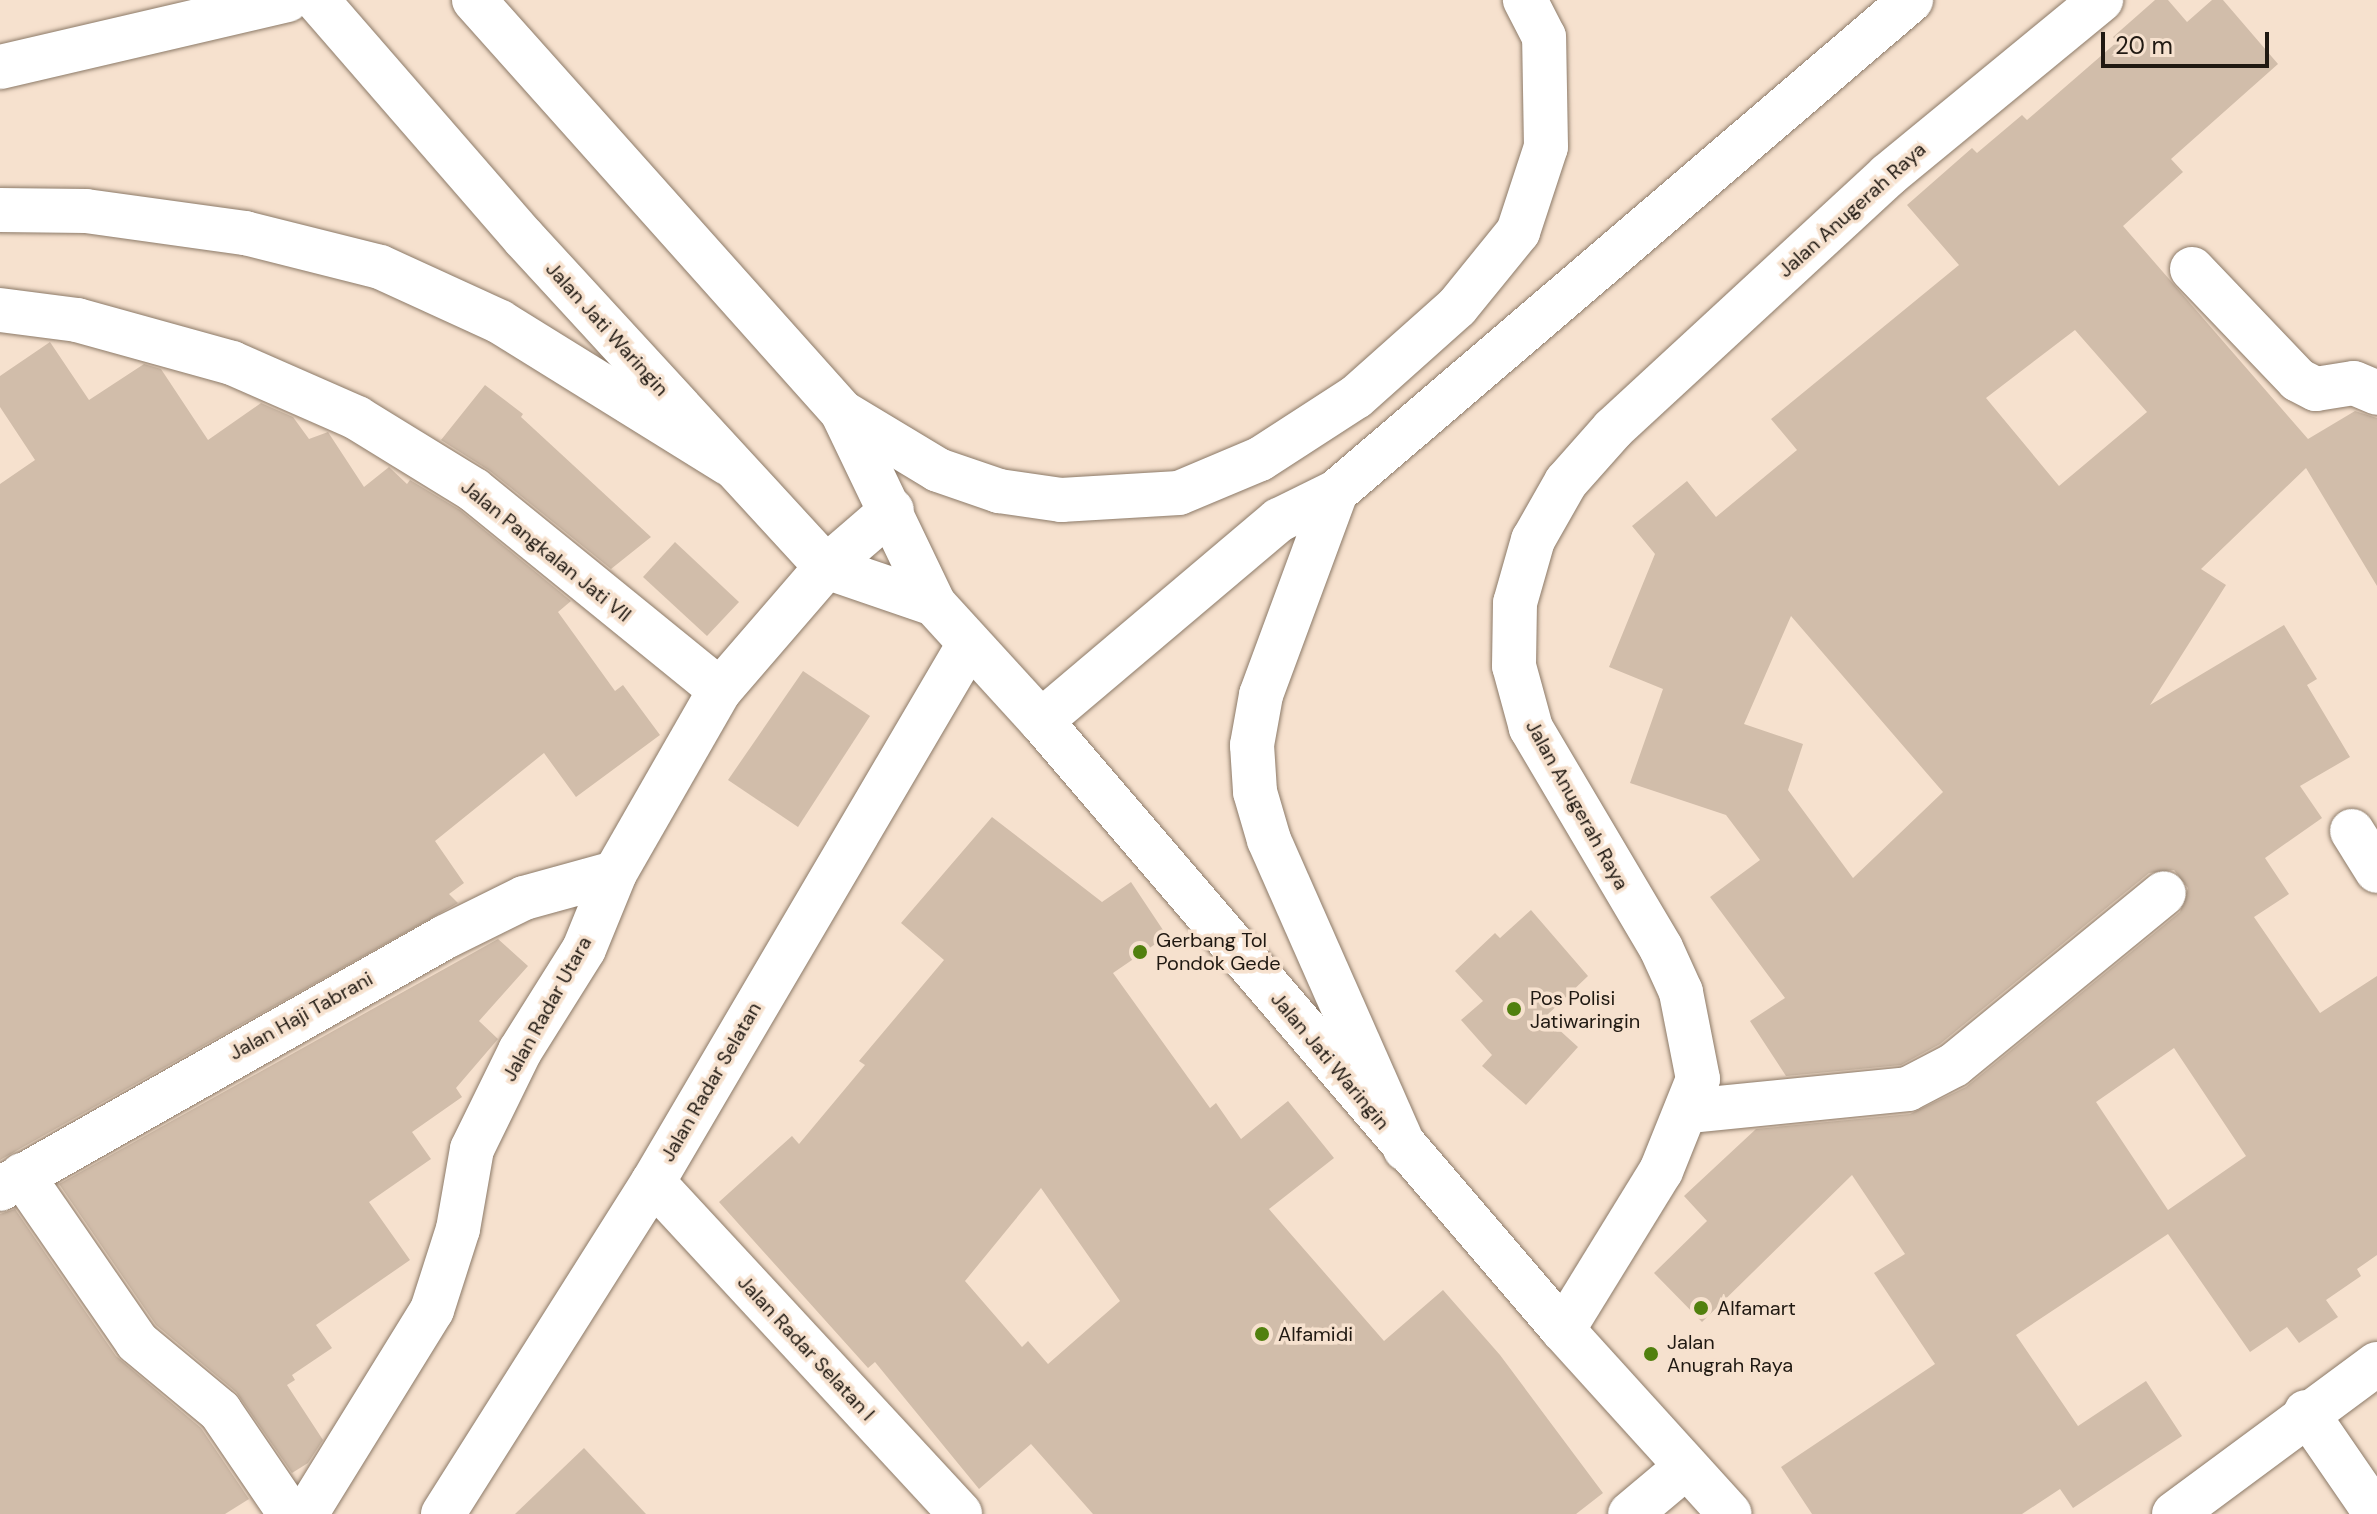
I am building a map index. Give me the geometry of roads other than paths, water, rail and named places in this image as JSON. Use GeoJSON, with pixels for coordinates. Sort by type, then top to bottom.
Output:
{"type":"FeatureCollection","features":[{"type":"Feature","properties":{"kind":"main road"},"geometry":{"type":"LineString","coordinates":[[0,67],[287,0]]}},
{"type":"Feature","properties":{"kind":"main road","name":"Jalan Jati Waringin"},"geometry":{"type":"LineString","coordinates":[[317,0],[523,237],[826,567],[934,604]]}},
{"type":"Feature","properties":{"kind":"main road","name":"Jalan Jati Waringin"},"geometry":{"type":"LineString","coordinates":[[474,0],[622,172],[842,412],[892,510],[934,604],[1041,721],[1563,1330],[1730,1514]]}},
{"type":"Feature","properties":{"kind":"main road"},"geometry":{"type":"LineString","coordinates":[[842,412],[938,470],[999,491],[1061,500],[1179,493],[1260,459],[1356,397],[1457,307],[1518,232],[1546,147],[1544,37],[1525,0]]}},
{"type":"Feature","properties":{"kind":"main road"},"geometry":{"type":"LineString","coordinates":[[1041,721],[1279,520],[1336,492],[1911,0]]}},
{"type":"Feature","properties":{"kind":"main road","name":"Jalan Anugerah Raya"},"geometry":{"type":"LineString","coordinates":[[1563,1330],[1661,1171],[1689,1111],[1698,1079],[1681,992],[1531,728],[1517,678],[1515,603],[1533,540],[1566,482],[1613,429],[1888,175],[2101,0]]}},
{"type":"Feature","properties":{"kind":"main road"},"geometry":{"type":"LineString","coordinates":[[0,210],[86,211],[245,233],[380,267],[500,322],[729,464]]}},
{"type":"Feature","properties":{"kind":"main road"},"geometry":{"type":"LineString","coordinates":[[2192,269],[2298,380],[2316,389],[2354,383],[2377,393]]}},
{"type":"Feature","properties":{"kind":"main road","name":"Jalan Pangkalan Jati VII"},"geometry":{"type":"LineString","coordinates":[[0,310],[77,320],[232,363],[357,418],[474,490],[720,690]]}},
{"type":"Feature","properties":{"kind":"main road"},"geometry":{"type":"LineString","coordinates":[[1336,492],[1261,695],[1252,745],[1255,792],[1269,840],[1405,1149]]}},
{"type":"Feature","properties":{"kind":"main road","name":"Jalan Radar Utara"},"geometry":{"type":"LineString","coordinates":[[306,1514],[432,1310],[458,1229],[472,1149],[520,1051],[584,949],[615,873],[720,690],[826,567],[892,510]]}},
{"type":"Feature","properties":{"kind":"main road","name":"Jalan Radar Selatan"},"geometry":{"type":"LineString","coordinates":[[443,1514],[653,1182],[969,644]]}},
{"type":"Feature","properties":{"kind":"main road"},"geometry":{"type":"LineString","coordinates":[[2352,831],[2377,871]]}},
{"type":"Feature","properties":{"kind":"main road","name":"Jalan Haji Tabrani"},"geometry":{"type":"LineString","coordinates":[[11,1182],[354,984],[524,898],[615,873]]}},
{"type":"Feature","properties":{"kind":"main road"},"geometry":{"type":"LineString","coordinates":[[1689,1111],[1908,1089],[1954,1065],[2164,893]]}},
{"type":"Feature","properties":{"kind":"main road"},"geometry":{"type":"LineString","coordinates":[[11,1182],[137,1342],[220,1411],[290,1514]]}},
{"type":"Feature","properties":{"kind":"main road","name":"Jalan Radar Selatan I"},"geometry":{"type":"LineString","coordinates":[[653,1182],[960,1514]]}},
{"type":"Feature","properties":{"kind":"main road"},"geometry":{"type":"LineString","coordinates":[[2174,1514],[2306,1412],[2377,1364]]}},
{"type":"Feature","properties":{"kind":"main road"},"geometry":{"type":"LineString","coordinates":[[2306,1412],[2376,1514]]}},
{"type":"Feature","properties":{"kind":"main road"},"geometry":{"type":"LineString","coordinates":[[1630,1514],[1686,1467]]}},
{"type":"Feature","properties":{"kind":"place","name":"Gerbang Tol Pondok Gede"},"geometry":{"type":"Point","coordinates":[1140,952]}},
{"type":"Feature","properties":{"kind":"place","name":"Pos Polisi Jatiwaringin"},"geometry":{"type":"Point","coordinates":[1514,1009]}},
{"type":"Feature","properties":{"kind":"place","name":"Alfamart"},"geometry":{"type":"Point","coordinates":[1701,1308]}},
{"type":"Feature","properties":{"kind":"place","name":"Alfamidi"},"geometry":{"type":"Point","coordinates":[1262,1334]}},
{"type":"Feature","properties":{"kind":"place","name":"Jalan Anugrah Raya"},"geometry":{"type":"Point","coordinates":[1651,1354]}}]}
